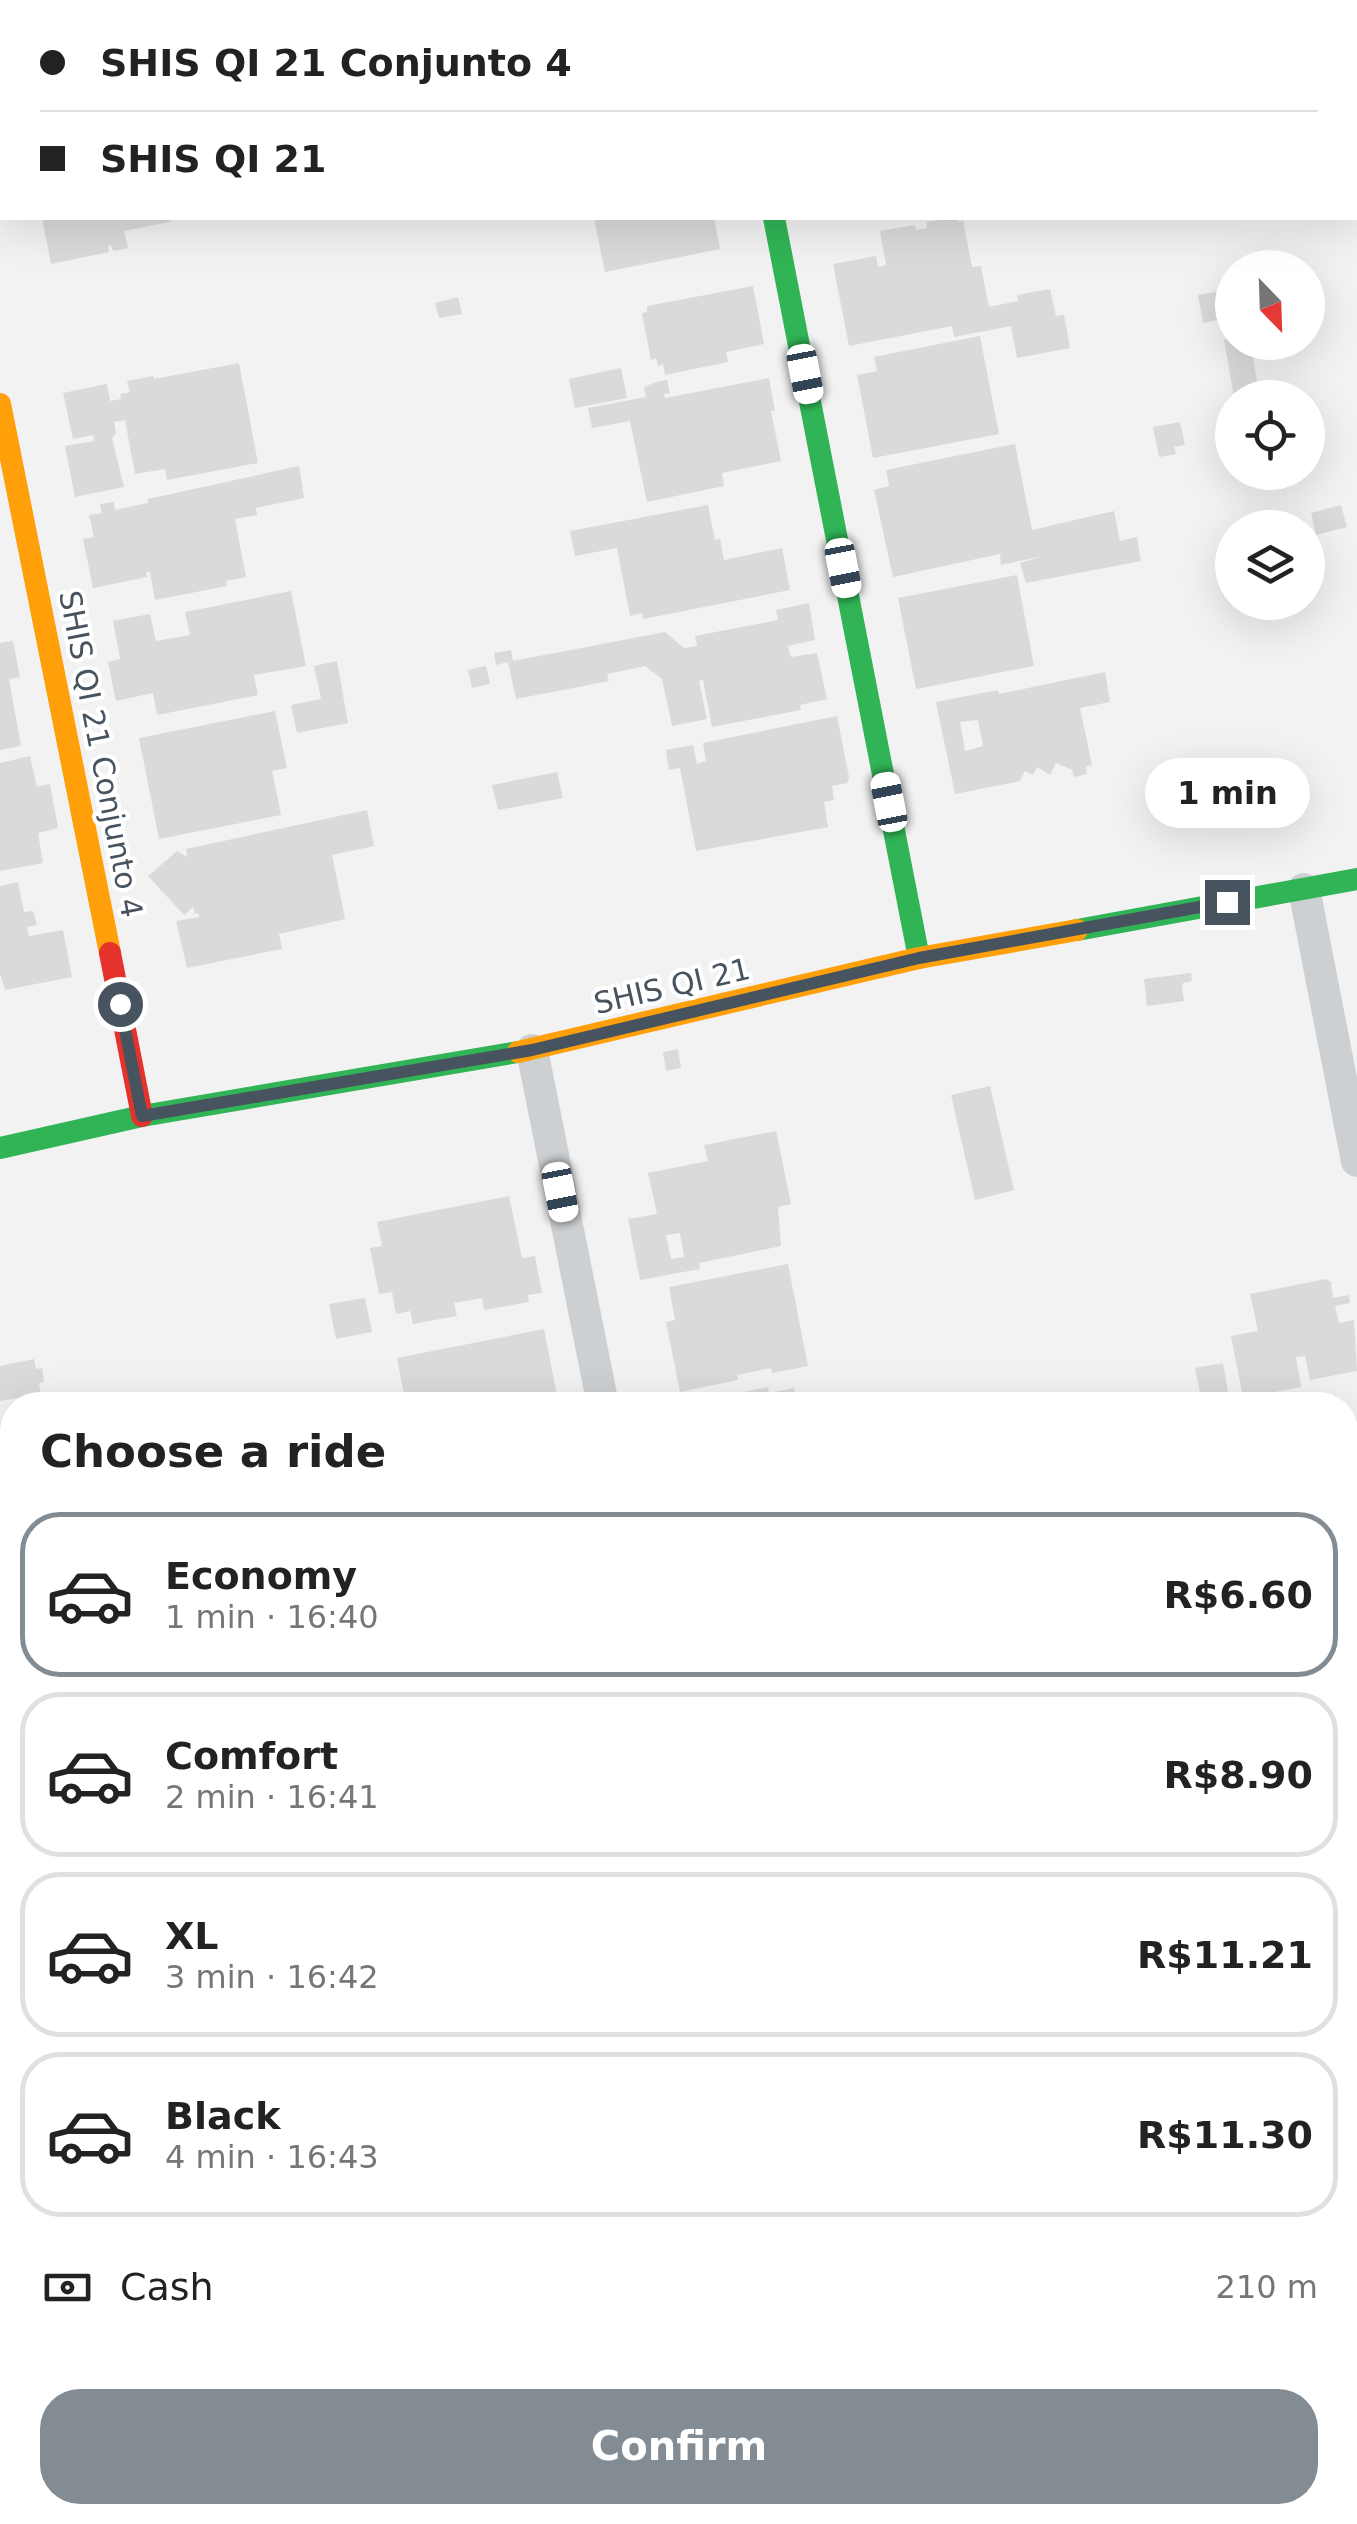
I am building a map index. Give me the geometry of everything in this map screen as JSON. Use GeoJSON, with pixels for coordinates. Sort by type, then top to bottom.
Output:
{"type":"FeatureCollection","features":[{"type":"Feature","properties":{"kind":"street"},"geometry":{"type":"LineString","coordinates":[[774,220],[919,958]]}},
{"type":"Feature","properties":{"kind":"street","name":"SHIS QI 21 Conjunto 4"},"geometry":{"type":"LineString","coordinates":[[0,404],[142,1116]]}},
{"type":"Feature","properties":{"kind":"street","name":"SHIS QI 21"},"geometry":{"type":"LineString","coordinates":[[0,1148],[142,1116],[532,1050],[919,958],[1357,879]]}},
{"type":"Feature","properties":{"kind":"street"},"geometry":{"type":"LineString","coordinates":[[1304,888],[1357,1160]]}},
{"type":"Feature","properties":{"kind":"street"},"geometry":{"type":"LineString","coordinates":[[532,1050],[600,1392]]}},
{"type":"Feature","properties":{"kind":"building"},"geometry":{"type":"Polygon","coordinates":[[[42,220],[170,220],[124,231],[128,248],[113,251],[111,245],[109,252],[51,264],[42,220]]]}},
{"type":"Feature","properties":{"kind":"building"},"geometry":{"type":"Polygon","coordinates":[[[594,220],[714,220],[720,249],[605,272],[594,220]]]}},
{"type":"Feature","properties":{"kind":"building"},"geometry":{"type":"Polygon","coordinates":[[[963,220],[972,267],[981,266],[989,307],[1018,301],[1017,295],[1050,289],[1056,316],[1064,315],[1070,348],[1017,358],[1011,326],[954,337],[952,326],[849,346],[833,264],[876,256],[878,267],[886,265],[880,231],[915,225],[916,230],[927,228],[926,222],[963,220]]]}},
{"type":"Feature","properties":{"kind":"building"},"geometry":{"type":"Polygon","coordinates":[[[753,286],[764,344],[726,352],[728,362],[665,375],[663,364],[658,366],[656,358],[651,360],[642,313],[647,312],[647,306],[753,286]]]}},
{"type":"Feature","properties":{"kind":"building"},"geometry":{"type":"Polygon","coordinates":[[[1215,292],[1215,321],[1203,323],[1198,295],[1215,292]]]}},
{"type":"Feature","properties":{"kind":"building"},"geometry":{"type":"Polygon","coordinates":[[[458,297],[462,314],[439,318],[435,303],[458,297]]]}},
{"type":"Feature","properties":{"kind":"building"},"geometry":{"type":"Polygon","coordinates":[[[980,336],[999,434],[873,458],[857,375],[877,371],[874,357],[980,336]]]}},
{"type":"Feature","properties":{"kind":"building"},"geometry":{"type":"Polygon","coordinates":[[[1228,360],[1253,360],[1257,380],[1231,380],[1228,360]]]}},
{"type":"Feature","properties":{"kind":"building"},"geometry":{"type":"Polygon","coordinates":[[[239,363],[258,463],[167,480],[165,469],[135,474],[125,420],[114,422],[116,434],[112,438],[124,487],[75,497],[65,446],[94,441],[93,435],[73,439],[63,393],[107,384],[110,401],[130,392],[127,381],[239,363]]]}},
{"type":"Feature","properties":{"kind":"building"},"geometry":{"type":"Polygon","coordinates":[[[621,368],[627,398],[575,408],[569,379],[621,368]]]}},
{"type":"Feature","properties":{"kind":"building"},"geometry":{"type":"Polygon","coordinates":[[[769,378],[781,461],[722,473],[724,486],[647,502],[630,421],[592,428],[588,408],[646,397],[644,387],[656,382],[667,380],[670,393],[664,394],[665,398],[769,378]]]}},
{"type":"Feature","properties":{"kind":"building"},"geometry":{"type":"Polygon","coordinates":[[[1180,422],[1185,445],[1174,447],[1176,454],[1159,457],[1153,427],[1180,422]]]}},
{"type":"Feature","properties":{"kind":"building"},"geometry":{"type":"Polygon","coordinates":[[[1015,444],[1032,530],[1114,511],[1120,541],[1137,537],[1141,561],[1026,583],[1020,563],[1043,556],[1001,565],[1000,554],[893,577],[874,490],[889,486],[886,470],[1015,444]]]}},
{"type":"Feature","properties":{"kind":"building"},"geometry":{"type":"Polygon","coordinates":[[[299,466],[304,498],[256,508],[257,515],[235,519],[246,577],[226,581],[227,586],[155,600],[150,572],[146,572],[147,577],[93,588],[83,539],[94,537],[89,515],[102,513],[100,504],[114,502],[115,510],[148,503],[148,499],[299,466]]]}},
{"type":"Feature","properties":{"kind":"building"},"geometry":{"type":"Polygon","coordinates":[[[708,505],[715,540],[720,539],[724,560],[782,548],[790,590],[643,619],[642,613],[630,616],[617,548],[575,556],[570,531],[708,505]]]}},
{"type":"Feature","properties":{"kind":"building"},"geometry":{"type":"Polygon","coordinates":[[[1341,505],[1347,527],[1325,533],[1322,510],[1341,505]]]}},
{"type":"Feature","properties":{"kind":"building"},"geometry":{"type":"Polygon","coordinates":[[[1017,575],[1034,666],[916,689],[898,598],[1017,575]]]}},
{"type":"Feature","properties":{"kind":"building"},"geometry":{"type":"Polygon","coordinates":[[[291,591],[306,666],[254,675],[258,695],[157,715],[153,693],[116,701],[108,662],[120,659],[113,621],[150,614],[156,641],[190,635],[185,612],[291,591]]]}},
{"type":"Feature","properties":{"kind":"building"},"geometry":{"type":"Polygon","coordinates":[[[809,603],[815,640],[788,646],[791,657],[817,653],[827,699],[800,705],[801,710],[712,727],[703,680],[699,681],[707,719],[672,726],[662,679],[645,666],[607,674],[609,681],[516,699],[508,662],[496,665],[494,653],[511,650],[513,661],[665,632],[684,648],[697,646],[695,636],[778,620],[776,610],[809,603]]]}},
{"type":"Feature","properties":{"kind":"building"},"geometry":{"type":"Polygon","coordinates":[[[13,641],[20,677],[9,679],[21,746],[0,750],[0,643],[13,641]]]}},
{"type":"Feature","properties":{"kind":"building"},"geometry":{"type":"Polygon","coordinates":[[[337,661],[348,723],[297,733],[291,705],[321,699],[314,666],[337,661]]]}},
{"type":"Feature","properties":{"kind":"building"},"geometry":{"type":"Polygon","coordinates":[[[486,666],[490,684],[472,688],[468,670],[486,666]]]}},
{"type":"Feature","properties":{"kind":"building"},"geometry":{"type":"Polygon","coordinates":[[[1105,672],[1110,702],[1080,708],[1092,765],[1086,766],[1087,774],[1074,777],[1072,770],[1056,763],[1050,775],[1037,767],[1033,775],[1025,771],[1020,781],[955,794],[936,702],[998,690],[999,694],[1105,672]],[[978,720],[960,722],[965,751],[983,746],[978,720]]]}},
{"type":"Feature","properties":{"kind":"building"},"geometry":{"type":"Polygon","coordinates":[[[275,711],[287,768],[272,771],[281,815],[159,839],[139,738],[275,711]]]}},
{"type":"Feature","properties":{"kind":"building"},"geometry":{"type":"Polygon","coordinates":[[[837,716],[849,777],[847,783],[832,786],[834,800],[824,802],[828,827],[696,851],[680,768],[669,770],[666,750],[693,745],[697,764],[706,761],[703,743],[837,716]]]}},
{"type":"Feature","properties":{"kind":"building"},"geometry":{"type":"Polygon","coordinates":[[[30,756],[37,787],[50,784],[58,828],[38,833],[43,863],[0,871],[0,763],[30,756]]]}},
{"type":"Feature","properties":{"kind":"building"},"geometry":{"type":"Polygon","coordinates":[[[557,772],[563,798],[498,810],[492,785],[557,772]]]}},
{"type":"Feature","properties":{"kind":"building"},"geometry":{"type":"Polygon","coordinates":[[[367,810],[374,846],[332,855],[345,919],[279,934],[282,949],[187,968],[176,921],[199,917],[198,913],[193,907],[184,915],[148,876],[177,851],[187,857],[186,849],[367,810]]]}},
{"type":"Feature","properties":{"kind":"building"},"geometry":{"type":"Polygon","coordinates":[[[18,882],[24,912],[33,911],[37,925],[27,927],[29,936],[63,930],[72,977],[5,990],[0,974],[0,886],[18,882]]]}},
{"type":"Feature","properties":{"kind":"building"},"geometry":{"type":"Polygon","coordinates":[[[1191,973],[1192,981],[1183,983],[1184,1001],[1147,1006],[1144,979],[1191,973]]]}},
{"type":"Feature","properties":{"kind":"building"},"geometry":{"type":"Polygon","coordinates":[[[678,1049],[681,1068],[666,1071],[663,1052],[678,1049]]]}},
{"type":"Feature","properties":{"kind":"building"},"geometry":{"type":"Polygon","coordinates":[[[990,1086],[1014,1190],[975,1200],[951,1095],[990,1086]]]}},
{"type":"Feature","properties":{"kind":"building"},"geometry":{"type":"Polygon","coordinates":[[[776,1131],[791,1204],[778,1207],[781,1246],[699,1263],[700,1269],[640,1280],[628,1219],[657,1214],[648,1173],[708,1161],[704,1145],[776,1131]],[[680,1233],[666,1235],[671,1259],[684,1257],[680,1233]]]}},
{"type":"Feature","properties":{"kind":"building"},"geometry":{"type":"Polygon","coordinates":[[[509,1196],[522,1258],[535,1256],[542,1293],[528,1295],[529,1302],[484,1310],[482,1298],[454,1303],[457,1316],[413,1324],[410,1311],[396,1314],[392,1292],[379,1294],[370,1248],[382,1246],[377,1222],[509,1196]]]}},
{"type":"Feature","properties":{"kind":"building"},"geometry":{"type":"Polygon","coordinates":[[[788,1264],[808,1366],[772,1373],[771,1368],[737,1375],[738,1380],[680,1392],[666,1322],[675,1320],[669,1287],[788,1264]]]}},
{"type":"Feature","properties":{"kind":"building"},"geometry":{"type":"Polygon","coordinates":[[[1326,1279],[1331,1282],[1333,1298],[1349,1295],[1350,1303],[1335,1306],[1339,1323],[1354,1320],[1357,1371],[1310,1380],[1305,1356],[1296,1357],[1301,1387],[1242,1392],[1231,1336],[1258,1331],[1250,1294],[1326,1279]]]}},
{"type":"Feature","properties":{"kind":"building"},"geometry":{"type":"Polygon","coordinates":[[[365,1298],[372,1332],[336,1339],[329,1304],[365,1298]]]}},
{"type":"Feature","properties":{"kind":"building"},"geometry":{"type":"Polygon","coordinates":[[[544,1329],[556,1392],[404,1392],[397,1358],[544,1329]]]}},
{"type":"Feature","properties":{"kind":"building"},"geometry":{"type":"Polygon","coordinates":[[[34,1359],[36,1369],[42,1368],[41,1392],[0,1392],[0,1366],[34,1359]]]}},
{"type":"Feature","properties":{"kind":"building"},"geometry":{"type":"Polygon","coordinates":[[[1223,1363],[1228,1392],[1200,1392],[1195,1368],[1223,1363]]]}},
{"type":"Feature","properties":{"kind":"traffic: fast"},"geometry":{"type":"LineString","coordinates":[[774,220],[919,958]]}},
{"type":"Feature","properties":{"kind":"traffic: fast"},"geometry":{"type":"LineString","coordinates":[[1077,930],[1357,879]]}},
{"type":"Feature","properties":{"kind":"traffic: fast"},"geometry":{"type":"LineString","coordinates":[[0,1148],[142,1116],[518,1052]]}},
{"type":"Feature","properties":{"kind":"traffic: slow"},"geometry":{"type":"LineString","coordinates":[[0,404],[110,953]]}},
{"type":"Feature","properties":{"kind":"traffic: slow"},"geometry":{"type":"LineString","coordinates":[[518,1052],[919,958],[1077,930]]}},
{"type":"Feature","properties":{"kind":"traffic: jam"},"geometry":{"type":"LineString","coordinates":[[110,953],[142,1116]]}},
{"type":"Feature","properties":{"kind":"route"},"geometry":{"type":"LineString","coordinates":[[120,1004],[142,1116],[532,1050],[919,958],[1227,902]]}}]}
